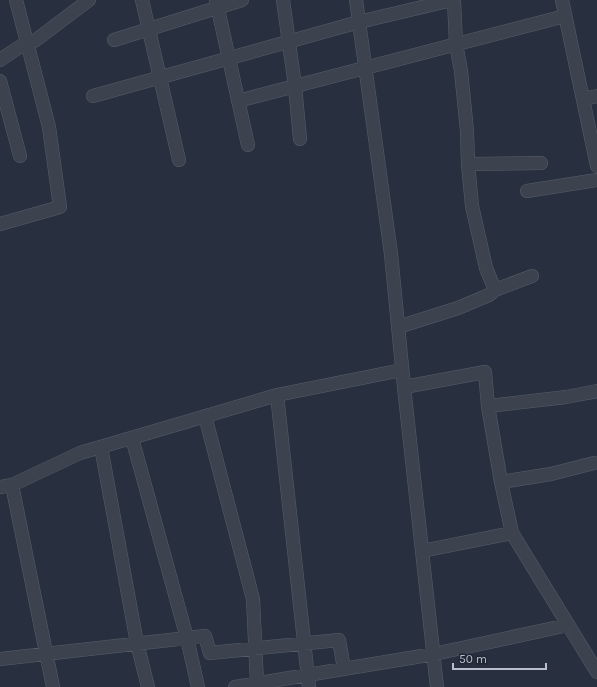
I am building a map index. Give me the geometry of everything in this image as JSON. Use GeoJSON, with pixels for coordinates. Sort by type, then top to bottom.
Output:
{"type":"FeatureCollection","features":[{"type":"Feature","properties":{"kind":"street"},"geometry":{"type":"LineString","coordinates":[[0,223],[60,207],[49,127],[16,0]]}},
{"type":"Feature","properties":{"kind":"street"},"geometry":{"type":"LineString","coordinates":[[0,60],[21,46],[36,40],[88,0]]}},
{"type":"Feature","properties":{"kind":"street"},"geometry":{"type":"LineString","coordinates":[[142,0],[178,160]]}},
{"type":"Feature","properties":{"kind":"street"},"geometry":{"type":"LineString","coordinates":[[114,40],[217,4],[242,0]]}},
{"type":"Feature","properties":{"kind":"street"},"geometry":{"type":"LineString","coordinates":[[283,0],[295,86],[300,139]]}},
{"type":"Feature","properties":{"kind":"street"},"geometry":{"type":"LineString","coordinates":[[356,0],[391,254],[402,370],[437,687]]}},
{"type":"Feature","properties":{"kind":"street"},"geometry":{"type":"LineString","coordinates":[[93,96],[359,22],[453,0],[456,44],[461,71],[467,131],[472,206],[486,268],[495,290]]}},
{"type":"Feature","properties":{"kind":"street"},"geometry":{"type":"LineString","coordinates":[[562,0],[564,16],[597,161]]}},
{"type":"Feature","properties":{"kind":"street"},"geometry":{"type":"LineString","coordinates":[[217,4],[248,145]]}},
{"type":"Feature","properties":{"kind":"street"},"geometry":{"type":"LineString","coordinates":[[238,100],[564,16]]}},
{"type":"Feature","properties":{"kind":"street"},"geometry":{"type":"LineString","coordinates":[[0,81],[20,156]]}},
{"type":"Feature","properties":{"kind":"street"},"geometry":{"type":"LineString","coordinates":[[583,100],[597,96]]}},
{"type":"Feature","properties":{"kind":"street"},"geometry":{"type":"LineString","coordinates":[[468,164],[540,163]]}},
{"type":"Feature","properties":{"kind":"street"},"geometry":{"type":"LineString","coordinates":[[527,191],[597,180]]}},
{"type":"Feature","properties":{"kind":"street"},"geometry":{"type":"LineString","coordinates":[[398,327],[458,308],[489,295],[495,290],[532,276]]}},
{"type":"Feature","properties":{"kind":"street"},"geometry":{"type":"LineString","coordinates":[[53,687],[6,486],[80,453],[205,416],[277,395],[402,370]]}},
{"type":"Feature","properties":{"kind":"street"},"geometry":{"type":"LineString","coordinates":[[404,387],[485,372],[488,406],[501,482],[512,533],[597,672]]}},
{"type":"Feature","properties":{"kind":"street"},"geometry":{"type":"LineString","coordinates":[[488,406],[558,398],[597,391]]}},
{"type":"Feature","properties":{"kind":"street"},"geometry":{"type":"LineString","coordinates":[[277,395],[309,681]]}},
{"type":"Feature","properties":{"kind":"street"},"geometry":{"type":"LineString","coordinates":[[205,416],[252,599],[257,683]]}},
{"type":"Feature","properties":{"kind":"street"},"geometry":{"type":"LineString","coordinates":[[132,438],[187,638],[198,687]]}},
{"type":"Feature","properties":{"kind":"street"},"geometry":{"type":"LineString","coordinates":[[100,447],[137,643],[148,687]]}},
{"type":"Feature","properties":{"kind":"street"},"geometry":{"type":"LineString","coordinates":[[501,482],[552,474],[594,463]]}},
{"type":"Feature","properties":{"kind":"street"},"geometry":{"type":"LineString","coordinates":[[422,551],[512,533]]}},
{"type":"Feature","properties":{"kind":"street"},"geometry":{"type":"LineString","coordinates":[[233,687],[257,683],[309,681],[344,669],[434,654],[568,625]]}},
{"type":"Feature","properties":{"kind":"street"},"geometry":{"type":"LineString","coordinates":[[0,659],[205,636],[210,653],[339,640],[344,669]]}}]}
